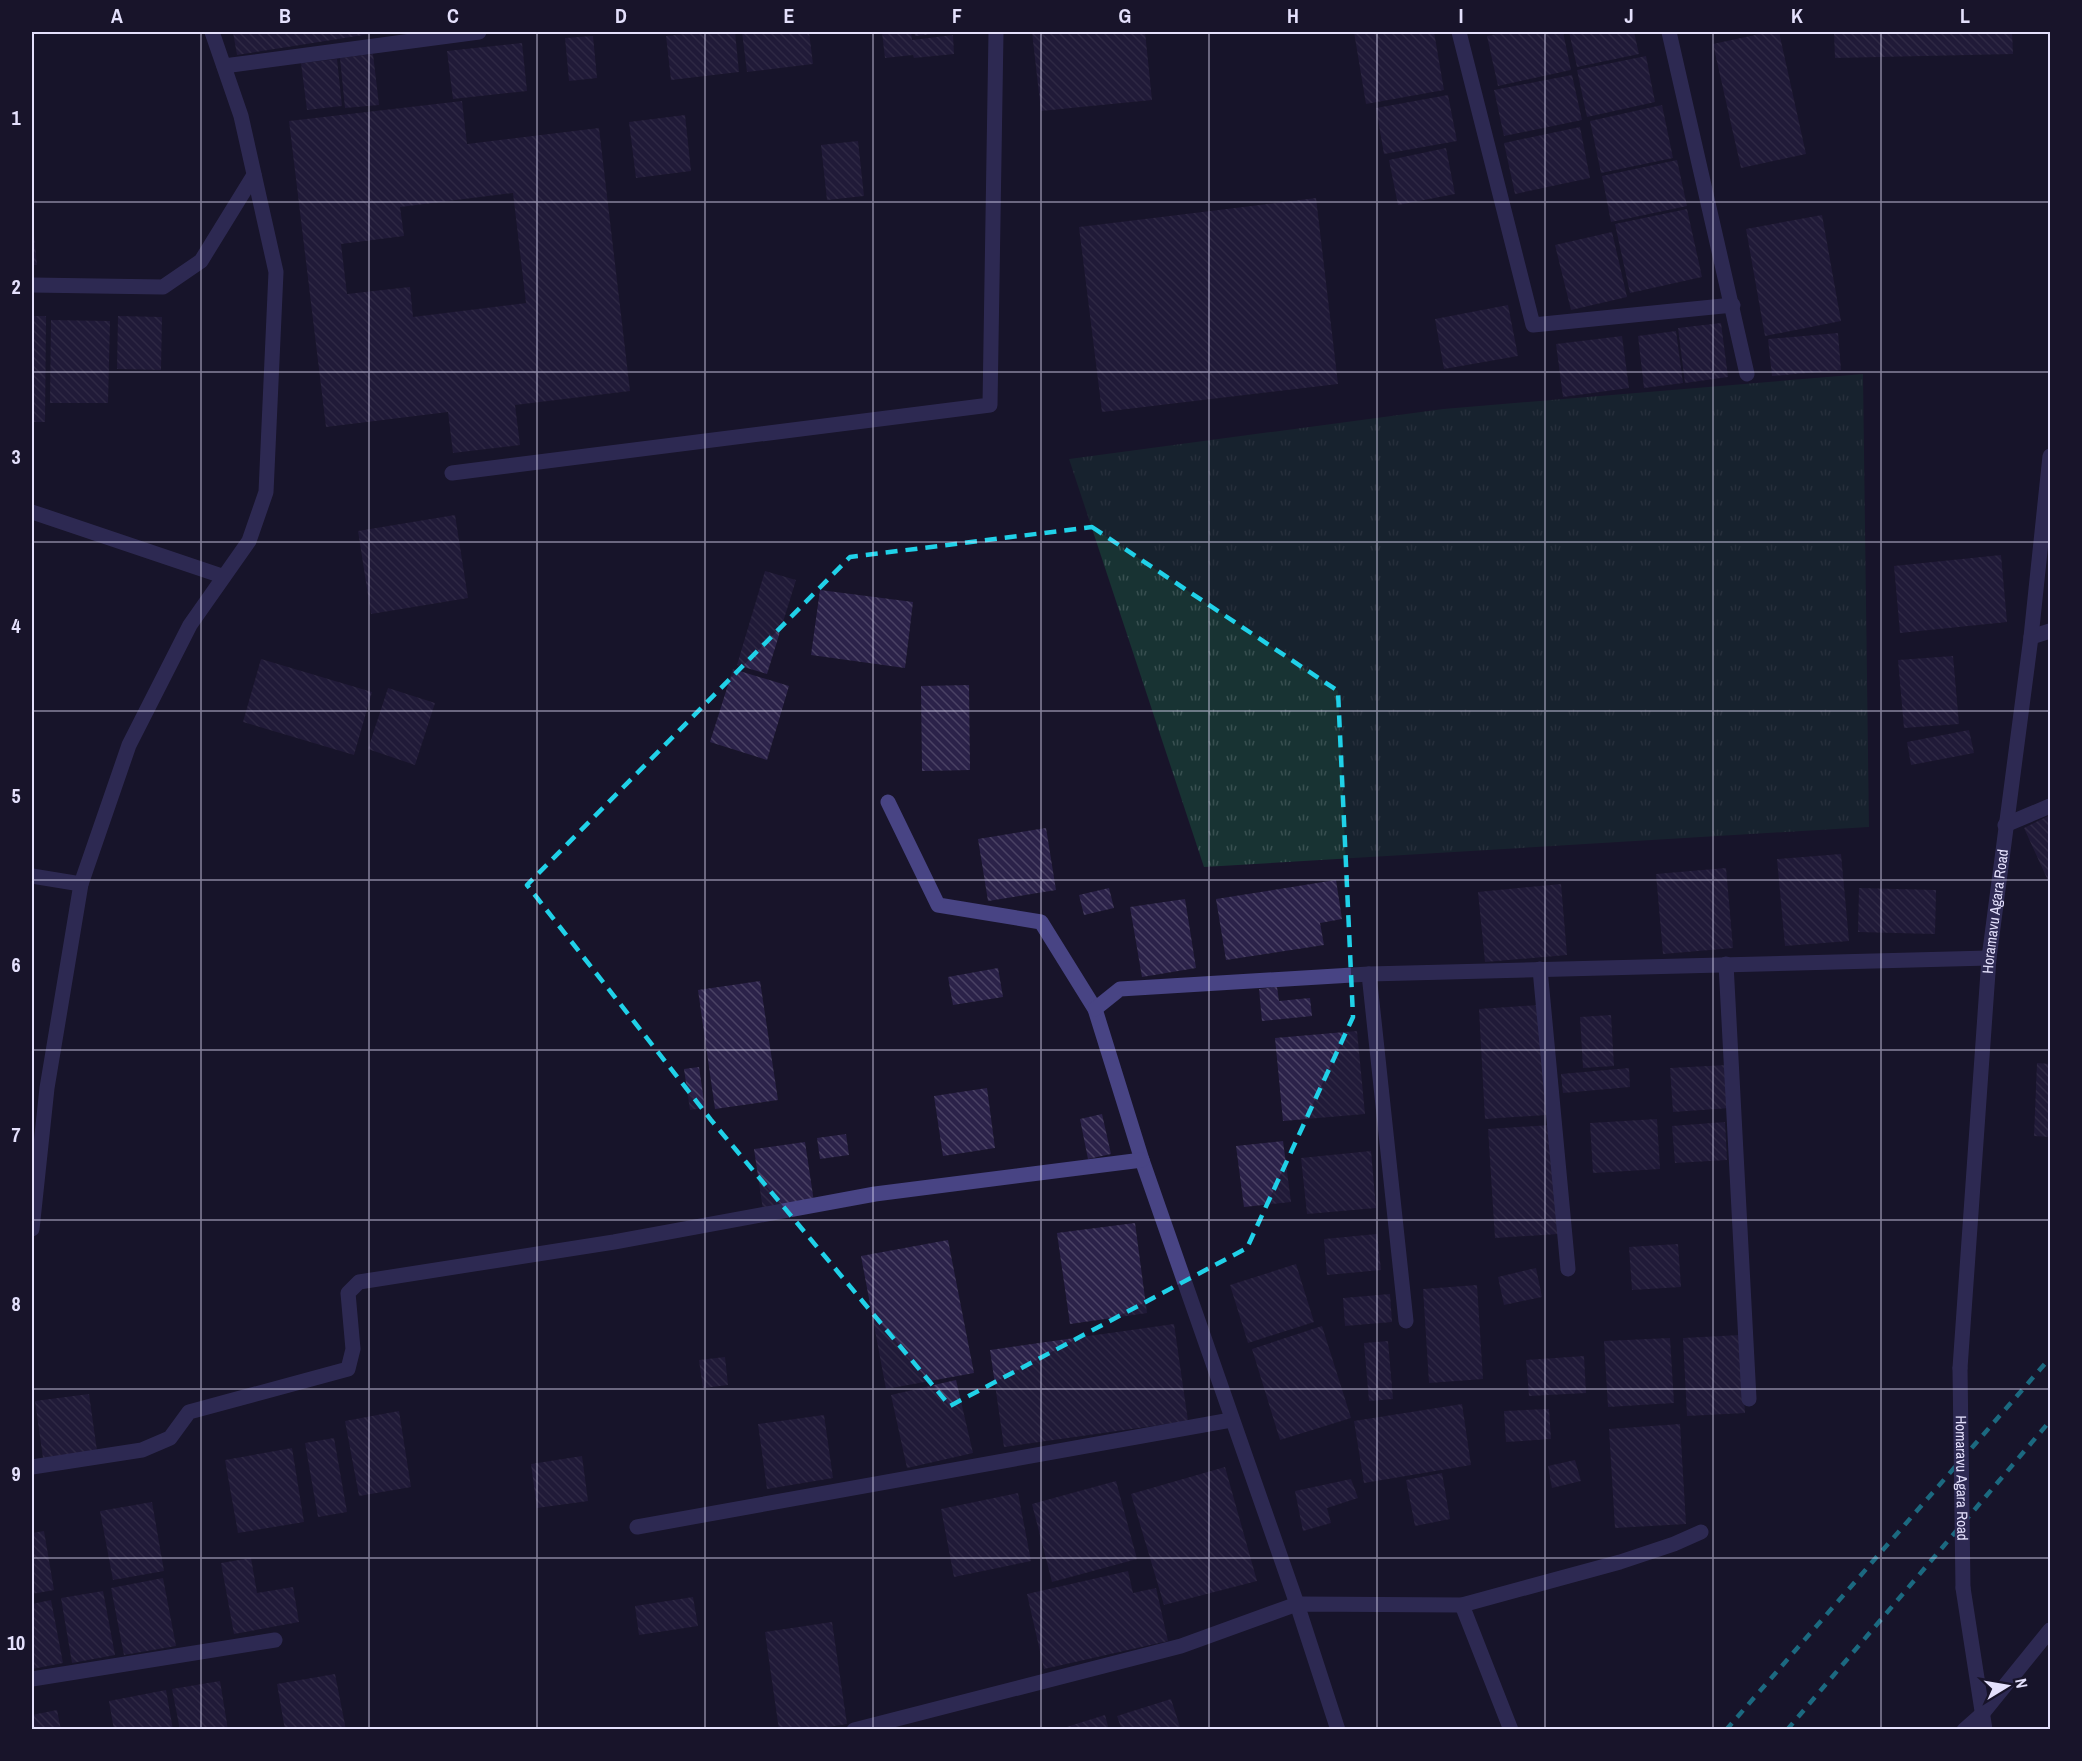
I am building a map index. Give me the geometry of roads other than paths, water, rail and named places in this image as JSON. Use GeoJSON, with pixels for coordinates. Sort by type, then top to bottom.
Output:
{"type":"FeatureCollection","features":[{"type":"Feature","properties":{"kind":"street"},"geometry":{"type":"LineString","coordinates":[[32,1228],[35,1161],[81,884],[129,745],[190,625],[222,576],[249,541],[267,492],[276,272],[241,116],[213,32]]}},
{"type":"Feature","properties":{"kind":"street"},"geometry":{"type":"LineString","coordinates":[[224,66],[413,35],[479,32]]}},
{"type":"Feature","properties":{"kind":"street"},"geometry":{"type":"LineString","coordinates":[[452,473],[990,405],[996,32]]}},
{"type":"Feature","properties":{"kind":"street"},"geometry":{"type":"LineString","coordinates":[[1459,32],[1533,325],[1733,305]]}},
{"type":"Feature","properties":{"kind":"street"},"geometry":{"type":"LineString","coordinates":[[1669,32],[1747,374]]}},
{"type":"Feature","properties":{"kind":"street"},"geometry":{"type":"LineString","coordinates":[[32,285],[163,287],[201,261],[254,175]]}},
{"type":"Feature","properties":{"kind":"street","name":"Horamavu Agara Road"},"geometry":{"type":"LineString","coordinates":[[1960,1368],[1989,958],[2031,637],[2050,456]]}},
{"type":"Feature","properties":{"kind":"street"},"geometry":{"type":"LineString","coordinates":[[32,512],[222,576]]}},
{"type":"Feature","properties":{"kind":"street"},"geometry":{"type":"LineString","coordinates":[[2031,637],[2050,631]]}},
{"type":"Feature","properties":{"kind":"street"},"geometry":{"type":"LineString","coordinates":[[888,802],[938,905],[1041,921],[1095,1010],[1142,1160],[1297,1604],[1338,1730]]}},
{"type":"Feature","properties":{"kind":"street"},"geometry":{"type":"LineString","coordinates":[[2005,825],[2050,806]]}},
{"type":"Feature","properties":{"kind":"street"},"geometry":{"type":"LineString","coordinates":[[32,876],[81,884]]}},
{"type":"Feature","properties":{"kind":"street"},"geometry":{"type":"LineString","coordinates":[[1095,1010],[1120,989],[1370,974],[1989,958]]}},
{"type":"Feature","properties":{"kind":"street"},"geometry":{"type":"LineString","coordinates":[[1726,964],[1749,1399]]}},
{"type":"Feature","properties":{"kind":"street"},"geometry":{"type":"LineString","coordinates":[[1540,969],[1568,1269]]}},
{"type":"Feature","properties":{"kind":"street"},"geometry":{"type":"LineString","coordinates":[[1370,974],[1406,1321]]}},
{"type":"Feature","properties":{"kind":"street"},"geometry":{"type":"LineString","coordinates":[[32,1467],[142,1450],[170,1438],[189,1413],[348,1369],[353,1349],[348,1293],[359,1282],[614,1242],[875,1194],[1142,1160]]}},
{"type":"Feature","properties":{"kind":"street","name":"Homaravu Agara Road"},"geometry":{"type":"LineString","coordinates":[[1960,1368],[1963,1588],[1982,1714]]}},
{"type":"Feature","properties":{"kind":"street"},"geometry":{"type":"LineString","coordinates":[[637,1527],[1231,1420]]}},
{"type":"Feature","properties":{"kind":"street"},"geometry":{"type":"LineString","coordinates":[[854,1730],[1182,1646],[1297,1604],[1462,1605],[1620,1562],[1674,1544],[1701,1532]]}},
{"type":"Feature","properties":{"kind":"street"},"geometry":{"type":"LineString","coordinates":[[1462,1605],[1511,1730]]}},
{"type":"Feature","properties":{"kind":"street"},"geometry":{"type":"LineString","coordinates":[[1964,1730],[1982,1714],[2050,1630]]}},
{"type":"Feature","properties":{"kind":"street"},"geometry":{"type":"LineString","coordinates":[[32,1679],[275,1640]]}},
{"type":"Feature","properties":{"kind":"street"},"geometry":{"type":"LineString","coordinates":[[1982,1714],[1985,1730]]}},
{"type":"Feature","properties":{"kind":"railway"},"geometry":{"type":"LineString","coordinates":[[1726,1730],[2050,1358]]}},
{"type":"Feature","properties":{"kind":"railway"},"geometry":{"type":"LineString","coordinates":[[1787,1730],[2050,1421]]}}]}
